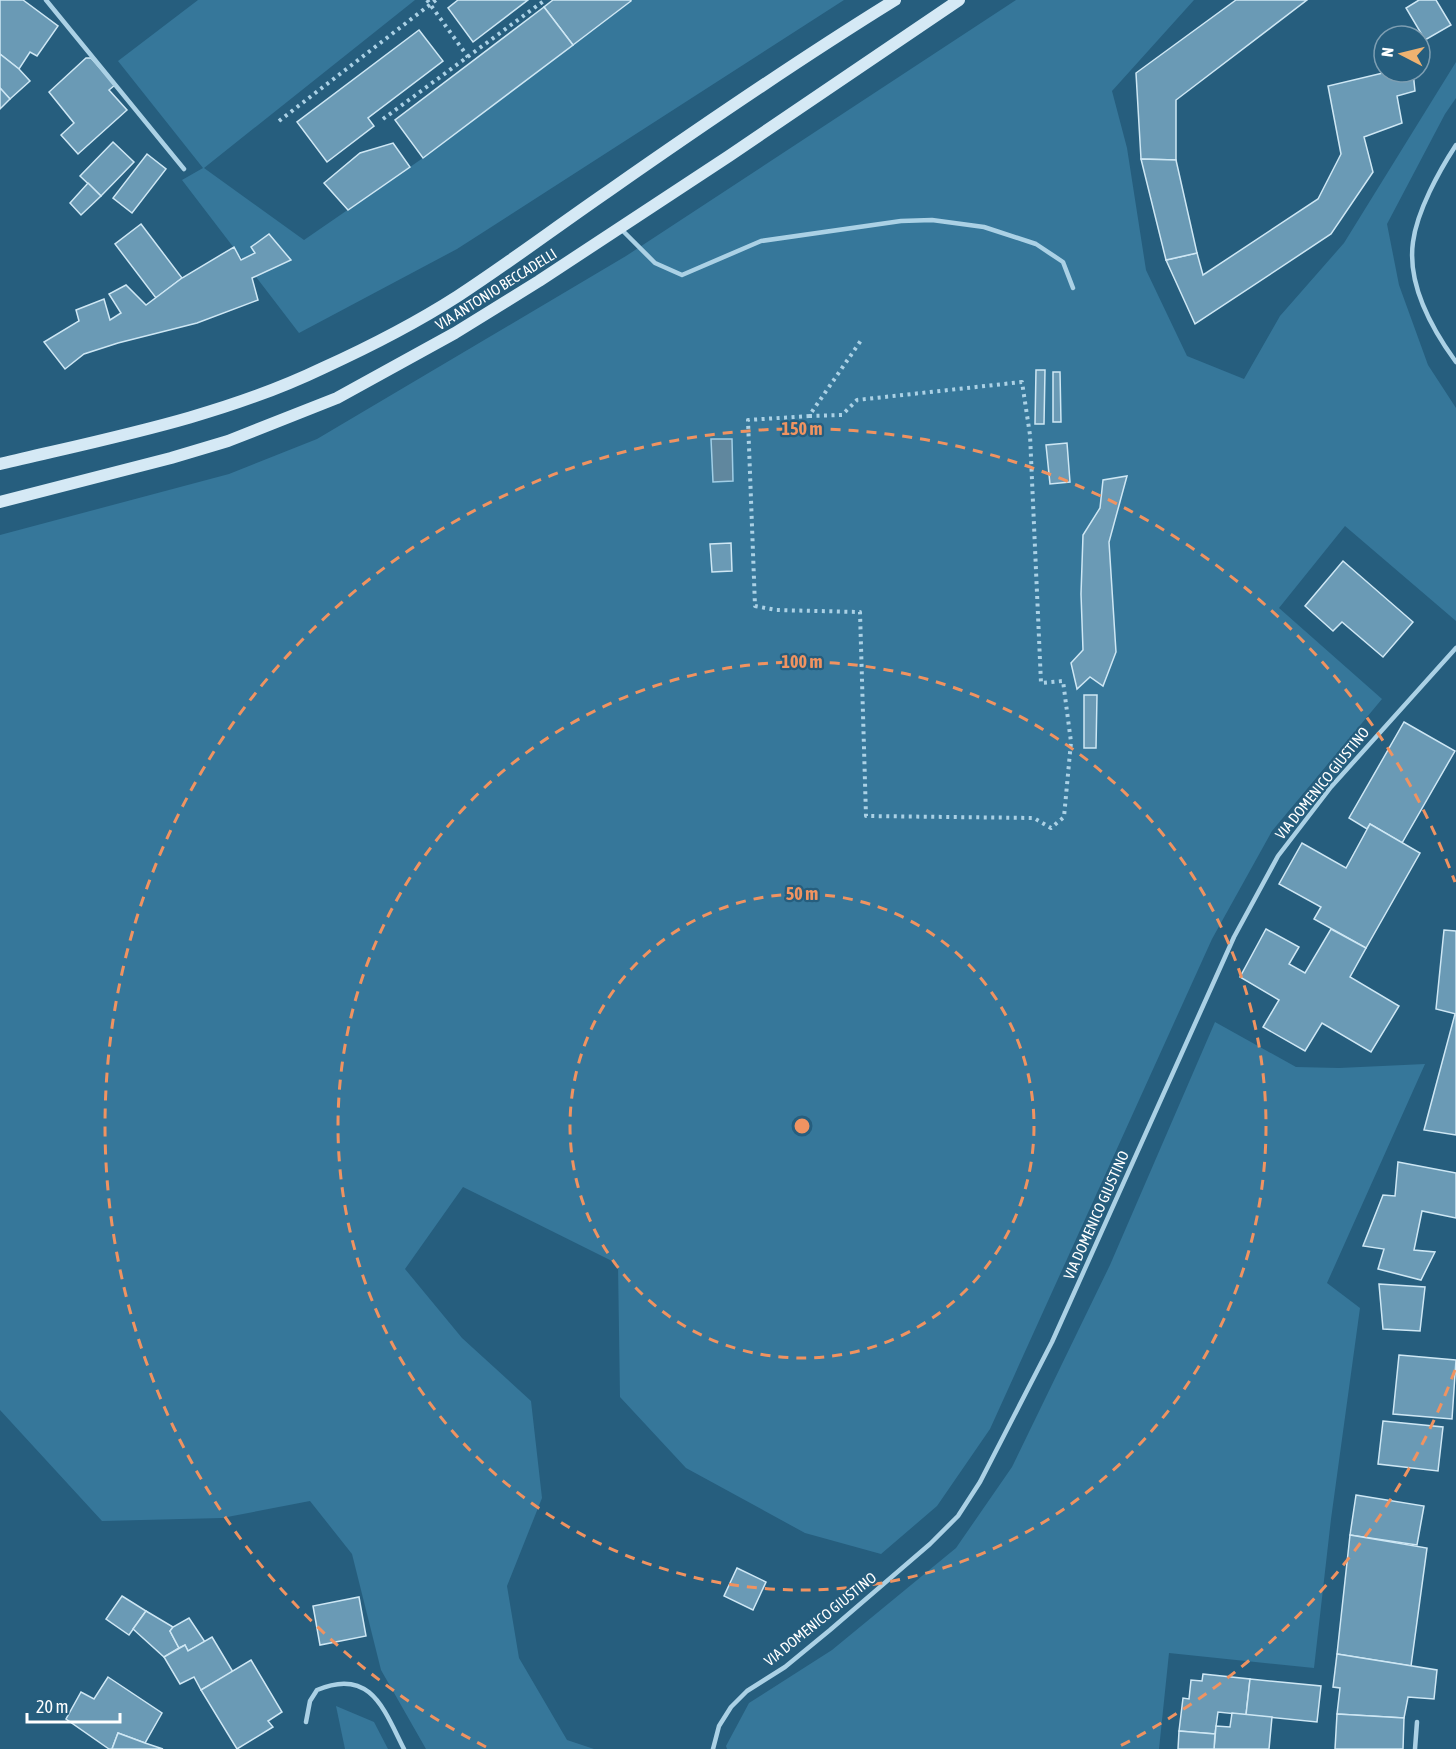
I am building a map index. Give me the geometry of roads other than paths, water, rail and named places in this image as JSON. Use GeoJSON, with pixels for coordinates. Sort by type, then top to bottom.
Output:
{"type":"FeatureCollection","features":[{"type":"Feature","properties":{"kind":"main road","name":"VIA ANTONIO BECCADELLI"},"geometry":{"type":"LineString","coordinates":[[0,464],[208,413],[266,393],[321,370],[383,339],[458,296],[654,159],[843,32],[895,0]]}},
{"type":"Feature","properties":{"kind":"main road","name":"VIA ANTONIO BECCADELLI"},"geometry":{"type":"LineString","coordinates":[[0,502],[228,441],[337,398],[455,333],[620,228],[959,0]]}},
{"type":"Feature","properties":{"kind":"lane"},"geometry":{"type":"LineString","coordinates":[[46,0],[184,169]]}},
{"type":"Feature","properties":{"kind":"lane"},"geometry":{"type":"LineString","coordinates":[[1456,145],[1438,173],[1421,213],[1413,242],[1414,276],[1427,314],[1456,362]]}},
{"type":"Feature","properties":{"kind":"lane"},"geometry":{"type":"LineString","coordinates":[[620,228],[655,262],[682,274],[761,241],[901,221],[932,220],[984,227],[1036,244],[1063,262],[1073,288]]}},
{"type":"Feature","properties":{"kind":"lane","name":"VIA DOMENICO GIUSTINO"},"geometry":{"type":"LineString","coordinates":[[713,1749],[719,1726],[731,1707],[747,1691],[785,1667],[830,1630],[930,1544],[964,1508],[980,1482],[1052,1342],[1234,937],[1278,856],[1331,787],[1456,648]]}},
{"type":"Feature","properties":{"kind":"lane"},"geometry":{"type":"LineString","coordinates":[[306,1722],[310,1701],[317,1690],[328,1685],[340,1684],[364,1688],[375,1696],[404,1749]]}},
{"type":"Feature","properties":{"kind":"lane"},"geometry":{"type":"LineString","coordinates":[[1415,1749],[1417,1722]]}}]}
